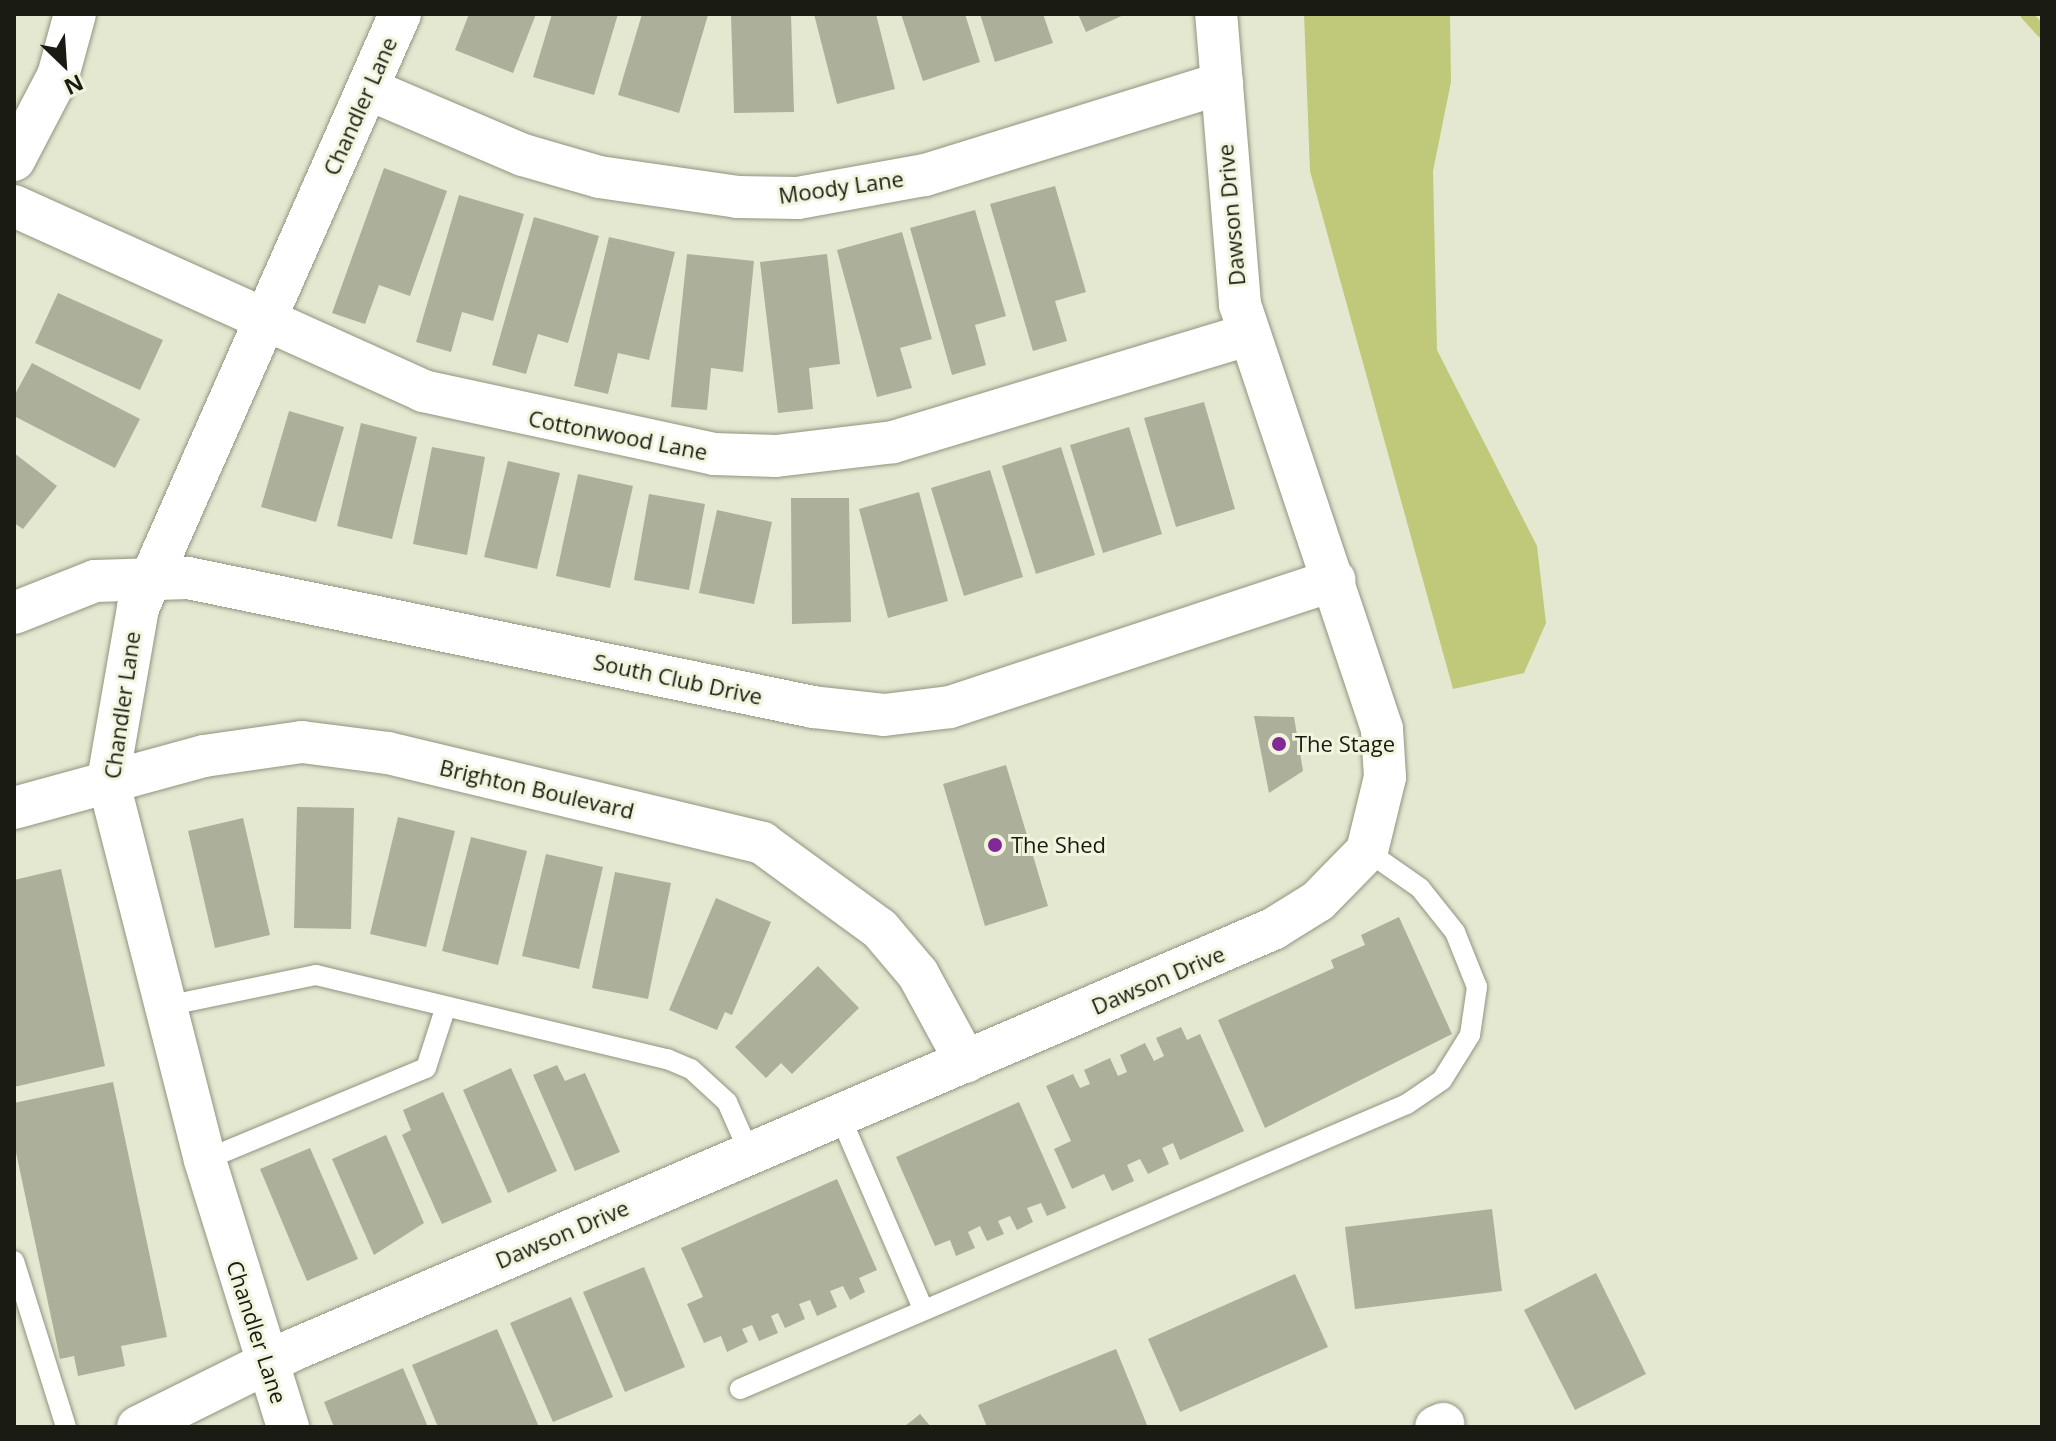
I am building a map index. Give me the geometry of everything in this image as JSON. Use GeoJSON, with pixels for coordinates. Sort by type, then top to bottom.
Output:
{"type":"FeatureCollection","features":[{"type":"Feature","properties":{"kind":"street"},"geometry":{"type":"LineString","coordinates":[[14,160],[58,76],[75,14]]}},
{"type":"Feature","properties":{"kind":"street","name":"Chandler Lane"},"geometry":{"type":"LineString","coordinates":[[288,1427],[205,1160],[108,780],[129,636],[262,324],[400,14]]}},
{"type":"Feature","properties":{"kind":"street","name":"Dawson Drive"},"geometry":{"type":"LineString","coordinates":[[138,1427],[266,1363],[1273,929],[1318,901],[1367,851],[1385,777],[1382,729],[1335,580],[1248,335],[1232,267],[1216,14]]}},
{"type":"Feature","properties":{"kind":"street","name":"Moody Lane"},"geometry":{"type":"LineString","coordinates":[[368,89],[523,155],[599,177],[798,198],[925,175],[1222,83]]}},
{"type":"Feature","properties":{"kind":"street","name":"Cottonwood Lane"},"geometry":{"type":"LineString","coordinates":[[14,206],[262,324],[468,406],[714,454],[776,456],[893,442],[1248,335]]}},
{"type":"Feature","properties":{"kind":"street","name":"South Club Drive"},"geometry":{"type":"LineString","coordinates":[[14,613],[95,581],[200,580],[813,707],[884,715],[950,707],[1335,580]]}},
{"type":"Feature","properties":{"kind":"street","name":"Brighton Boulevard"},"geometry":{"type":"LineString","coordinates":[[14,808],[108,780],[256,745],[335,744],[762,843],[880,929],[918,974],[966,1062]]}},
{"type":"Feature","properties":{"kind":"lane"},"geometry":{"type":"LineString","coordinates":[[740,1389],[1407,1104],[1442,1080],[1470,1035],[1477,987],[1455,932],[1420,888],[1367,851]]}},
{"type":"Feature","properties":{"kind":"lane"},"geometry":{"type":"LineString","coordinates":[[166,1006],[316,975],[691,1069],[727,1102],[750,1154]]}},
{"type":"Feature","properties":{"kind":"lane"},"geometry":{"type":"LineString","coordinates":[[205,1160],[426,1068],[445,1009]]}},
{"type":"Feature","properties":{"kind":"lane"},"geometry":{"type":"LineString","coordinates":[[840,1116],[923,1309]]}},
{"type":"Feature","properties":{"kind":"lane"},"geometry":{"type":"LineString","coordinates":[[14,1261],[66,1427]]}},
{"type":"Feature","properties":{"kind":"shaded area"},"geometry":{"type":"Polygon","coordinates":[[[1304,14],[1450,14],[1451,82],[1433,171],[1437,350],[1537,546],[1546,623],[1524,673],[1453,689],[1310,171],[1304,14]]]}},
{"type":"Feature","properties":{"kind":"building"},"geometry":{"type":"Polygon","coordinates":[[[469,14],[536,14],[513,73],[455,50],[469,14]]]}},
{"type":"Feature","properties":{"kind":"building"},"geometry":{"type":"Polygon","coordinates":[[[552,14],[618,14],[594,95],[533,77],[552,14]]]}},
{"type":"Feature","properties":{"kind":"building"},"geometry":{"type":"Polygon","coordinates":[[[642,14],[708,15],[679,113],[618,95],[642,14]]]}},
{"type":"Feature","properties":{"kind":"building"},"geometry":{"type":"Polygon","coordinates":[[[731,14],[791,14],[794,112],[734,113],[731,14]]]}},
{"type":"Feature","properties":{"kind":"building"},"geometry":{"type":"Polygon","coordinates":[[[814,14],[876,14],[895,89],[837,104],[814,14]]]}},
{"type":"Feature","properties":{"kind":"building"},"geometry":{"type":"Polygon","coordinates":[[[901,14],[965,14],[980,62],[923,81],[901,14]]]}},
{"type":"Feature","properties":{"kind":"building"},"geometry":{"type":"Polygon","coordinates":[[[980,14],[1043,14],[1053,43],[995,62],[980,14]]]}},
{"type":"Feature","properties":{"kind":"building"},"geometry":{"type":"Polygon","coordinates":[[[1078,14],[1126,14],[1086,32],[1078,14]]]}},
{"type":"Feature","properties":{"kind":"building"},"geometry":{"type":"Polygon","coordinates":[[[384,168],[447,191],[410,296],[379,285],[365,324],[332,313],[384,168]]]}},
{"type":"Feature","properties":{"kind":"building"},"geometry":{"type":"Polygon","coordinates":[[[1055,186],[1086,292],[1055,301],[1067,341],[1033,351],[990,204],[1055,186]]]}},
{"type":"Feature","properties":{"kind":"building"},"geometry":{"type":"Polygon","coordinates":[[[459,195],[524,214],[493,321],[462,312],[451,352],[416,342],[459,195]]]}},
{"type":"Feature","properties":{"kind":"building"},"geometry":{"type":"Polygon","coordinates":[[[975,210],[1006,316],[975,325],[986,365],[952,375],[910,228],[975,210]]]}},
{"type":"Feature","properties":{"kind":"building"},"geometry":{"type":"Polygon","coordinates":[[[534,217],[599,236],[568,343],[538,334],[526,374],[492,365],[534,217]]]}},
{"type":"Feature","properties":{"kind":"building"},"geometry":{"type":"Polygon","coordinates":[[[902,232],[932,339],[900,348],[912,388],[877,397],[837,250],[902,232]]]}},
{"type":"Feature","properties":{"kind":"building"},"geometry":{"type":"Polygon","coordinates":[[[609,237],[675,252],[649,360],[618,353],[608,394],[574,386],[609,237]]]}},
{"type":"Feature","properties":{"kind":"building"},"geometry":{"type":"Polygon","coordinates":[[[687,254],[754,261],[743,372],[711,368],[707,410],[671,407],[687,254]]]}},
{"type":"Feature","properties":{"kind":"building"},"geometry":{"type":"Polygon","coordinates":[[[827,254],[840,364],[809,368],[813,409],[778,413],[760,262],[827,254]]]}},
{"type":"Feature","properties":{"kind":"building"},"geometry":{"type":"Polygon","coordinates":[[[58,293],[163,340],[140,390],[35,343],[58,293]]]}},
{"type":"Feature","properties":{"kind":"building"},"geometry":{"type":"Polygon","coordinates":[[[32,363],[140,419],[115,468],[14,416],[14,396],[32,363]]]}},
{"type":"Feature","properties":{"kind":"building"},"geometry":{"type":"Polygon","coordinates":[[[1204,402],[1235,509],[1176,527],[1144,418],[1204,402]]]}},
{"type":"Feature","properties":{"kind":"building"},"geometry":{"type":"Polygon","coordinates":[[[289,411],[344,427],[316,522],[261,507],[289,411]]]}},
{"type":"Feature","properties":{"kind":"building"},"geometry":{"type":"Polygon","coordinates":[[[361,423],[417,437],[392,539],[337,526],[361,423]]]}},
{"type":"Feature","properties":{"kind":"building"},"geometry":{"type":"Polygon","coordinates":[[[1129,427],[1162,534],[1103,553],[1070,445],[1129,427]]]}},
{"type":"Feature","properties":{"kind":"building"},"geometry":{"type":"Polygon","coordinates":[[[432,447],[485,457],[467,555],[413,544],[432,447]]]}},
{"type":"Feature","properties":{"kind":"building"},"geometry":{"type":"Polygon","coordinates":[[[1061,447],[1095,555],[1036,574],[1002,466],[1061,447]]]}},
{"type":"Feature","properties":{"kind":"building"},"geometry":{"type":"Polygon","coordinates":[[[14,453],[57,486],[23,529],[14,523],[14,453]]]}},
{"type":"Feature","properties":{"kind":"building"},"geometry":{"type":"Polygon","coordinates":[[[508,461],[560,473],[537,569],[484,557],[508,461]]]}},
{"type":"Feature","properties":{"kind":"building"},"geometry":{"type":"Polygon","coordinates":[[[990,470],[1023,577],[964,596],[931,488],[990,470]]]}},
{"type":"Feature","properties":{"kind":"building"},"geometry":{"type":"Polygon","coordinates":[[[578,474],[633,486],[610,588],[556,576],[578,474]]]}},
{"type":"Feature","properties":{"kind":"building"},"geometry":{"type":"Polygon","coordinates":[[[919,492],[948,601],[888,618],[859,509],[919,492]]]}},
{"type":"Feature","properties":{"kind":"building"},"geometry":{"type":"Polygon","coordinates":[[[649,494],[705,504],[689,590],[634,580],[649,494]]]}},
{"type":"Feature","properties":{"kind":"building"},"geometry":{"type":"Polygon","coordinates":[[[791,498],[849,498],[851,622],[792,624],[791,498]]]}},
{"type":"Feature","properties":{"kind":"building"},"geometry":{"type":"Polygon","coordinates":[[[717,510],[772,522],[754,604],[699,593],[717,510]]]}},
{"type":"Feature","properties":{"kind":"building","name":"The Stage"},"geometry":{"type":"Polygon","coordinates":[[[1254,716],[1294,717],[1303,771],[1269,793],[1254,716]]]}},
{"type":"Feature","properties":{"kind":"building","name":"The Shed"},"geometry":{"type":"Polygon","coordinates":[[[1006,765],[1048,906],[985,926],[943,784],[1006,765]]]}},
{"type":"Feature","properties":{"kind":"building"},"geometry":{"type":"Polygon","coordinates":[[[297,807],[354,808],[351,929],[294,928],[297,807]]]}},
{"type":"Feature","properties":{"kind":"building"},"geometry":{"type":"Polygon","coordinates":[[[398,817],[455,831],[426,947],[370,934],[398,817]]]}},
{"type":"Feature","properties":{"kind":"building"},"geometry":{"type":"Polygon","coordinates":[[[243,818],[270,935],[215,948],[188,831],[243,818]]]}},
{"type":"Feature","properties":{"kind":"building"},"geometry":{"type":"Polygon","coordinates":[[[471,837],[527,851],[498,965],[442,951],[471,837]]]}},
{"type":"Feature","properties":{"kind":"building"},"geometry":{"type":"Polygon","coordinates":[[[546,854],[603,867],[579,969],[522,956],[546,854]]]}},
{"type":"Feature","properties":{"kind":"building"},"geometry":{"type":"Polygon","coordinates":[[[61,869],[105,1066],[14,1087],[14,880],[61,869]]]}},
{"type":"Feature","properties":{"kind":"building"},"geometry":{"type":"Polygon","coordinates":[[[615,872],[671,883],[648,999],[592,988],[615,872]]]}},
{"type":"Feature","properties":{"kind":"building"},"geometry":{"type":"Polygon","coordinates":[[[716,898],[771,922],[732,1015],[725,1012],[717,1030],[669,1010],[716,898]]]}},
{"type":"Feature","properties":{"kind":"building"},"geometry":{"type":"Polygon","coordinates":[[[1399,917],[1452,1034],[1265,1128],[1218,1020],[1334,968],[1331,960],[1365,945],[1361,935],[1399,917]]]}},
{"type":"Feature","properties":{"kind":"building"},"geometry":{"type":"Polygon","coordinates":[[[818,966],[859,1008],[792,1074],[781,1063],[766,1078],[735,1047],[818,966]]]}},
{"type":"Feature","properties":{"kind":"building"},"geometry":{"type":"Polygon","coordinates":[[[1181,1027],[1187,1040],[1200,1034],[1244,1131],[1180,1160],[1173,1143],[1162,1148],[1169,1164],[1148,1174],[1140,1159],[1127,1165],[1134,1181],[1112,1191],[1104,1174],[1072,1189],[1054,1149],[1071,1141],[1046,1086],[1073,1074],[1080,1088],[1090,1084],[1084,1070],[1110,1058],[1118,1076],[1127,1072],[1120,1055],[1145,1043],[1154,1061],[1164,1056],[1156,1038],[1181,1027]]]}},
{"type":"Feature","properties":{"kind":"building"},"geometry":{"type":"Polygon","coordinates":[[[557,1065],[565,1081],[585,1073],[620,1152],[575,1171],[533,1075],[557,1065]]]}},
{"type":"Feature","properties":{"kind":"building"},"geometry":{"type":"Polygon","coordinates":[[[511,1068],[557,1171],[508,1193],[463,1090],[511,1068]]]}},
{"type":"Feature","properties":{"kind":"building"},"geometry":{"type":"Polygon","coordinates":[[[113,1082],[167,1337],[121,1346],[125,1366],[78,1376],[74,1356],[60,1359],[14,1143],[14,1103],[113,1082]]]}},
{"type":"Feature","properties":{"kind":"building"},"geometry":{"type":"Polygon","coordinates":[[[443,1092],[492,1202],[442,1224],[402,1135],[411,1130],[403,1110],[443,1092]]]}},
{"type":"Feature","properties":{"kind":"building"},"geometry":{"type":"Polygon","coordinates":[[[1019,1102],[1066,1208],[1047,1216],[1041,1203],[1027,1208],[1033,1222],[1017,1230],[1010,1216],[998,1221],[1004,1234],[987,1241],[980,1226],[968,1232],[975,1248],[956,1256],[950,1240],[935,1246],[896,1157],[1019,1102]]]}},
{"type":"Feature","properties":{"kind":"building"},"geometry":{"type":"Polygon","coordinates":[[[386,1135],[424,1223],[374,1255],[332,1159],[386,1135]]]}},
{"type":"Feature","properties":{"kind":"building"},"geometry":{"type":"Polygon","coordinates":[[[310,1148],[358,1259],[307,1281],[260,1169],[310,1148]]]}},
{"type":"Feature","properties":{"kind":"building"},"geometry":{"type":"Polygon","coordinates":[[[837,1179],[877,1270],[859,1278],[865,1292],[850,1300],[843,1286],[830,1291],[837,1307],[817,1316],[810,1300],[799,1304],[805,1319],[785,1328],[778,1313],[771,1316],[778,1333],[759,1341],[752,1325],[742,1329],[748,1342],[727,1352],[721,1336],[704,1343],[687,1304],[703,1297],[681,1248],[837,1179]]]}},
{"type":"Feature","properties":{"kind":"building"},"geometry":{"type":"Polygon","coordinates":[[[1492,1209],[1502,1291],[1355,1309],[1345,1227],[1492,1209]]]}},
{"type":"Feature","properties":{"kind":"building"},"geometry":{"type":"Polygon","coordinates":[[[644,1267],[685,1367],[625,1392],[583,1292],[644,1267]]]}},
{"type":"Feature","properties":{"kind":"building"},"geometry":{"type":"Polygon","coordinates":[[[1596,1273],[1646,1374],[1575,1410],[1524,1310],[1596,1273]]]}},
{"type":"Feature","properties":{"kind":"building"},"geometry":{"type":"Polygon","coordinates":[[[1295,1274],[1328,1347],[1180,1412],[1148,1339],[1295,1274]]]}},
{"type":"Feature","properties":{"kind":"building"},"geometry":{"type":"Polygon","coordinates":[[[571,1297],[613,1397],[553,1422],[510,1323],[571,1297]]]}},
{"type":"Feature","properties":{"kind":"building"},"geometry":{"type":"Polygon","coordinates":[[[497,1329],[539,1427],[438,1427],[412,1365],[497,1329]]]}},
{"type":"Feature","properties":{"kind":"building"},"geometry":{"type":"Polygon","coordinates":[[[1116,1349],[1147,1425],[987,1427],[978,1405],[1116,1349]]]}},
{"type":"Feature","properties":{"kind":"building"},"geometry":{"type":"Polygon","coordinates":[[[403,1368],[428,1427],[334,1427],[324,1402],[403,1368]]]}},
{"type":"Feature","properties":{"kind":"building"},"geometry":{"type":"Polygon","coordinates":[[[920,1414],[931,1427],[904,1427],[920,1414]]]}},
{"type":"Feature","properties":{"kind":"waterway"},"geometry":{"type":"LineString","coordinates":[[2026,14],[2042,32]]}},
{"type":"Feature","properties":{"kind":"place","name":"The Stage"},"geometry":{"type":"Point","coordinates":[1279,744]}},
{"type":"Feature","properties":{"kind":"place","name":"The Shed"},"geometry":{"type":"Point","coordinates":[995,845]}}]}
